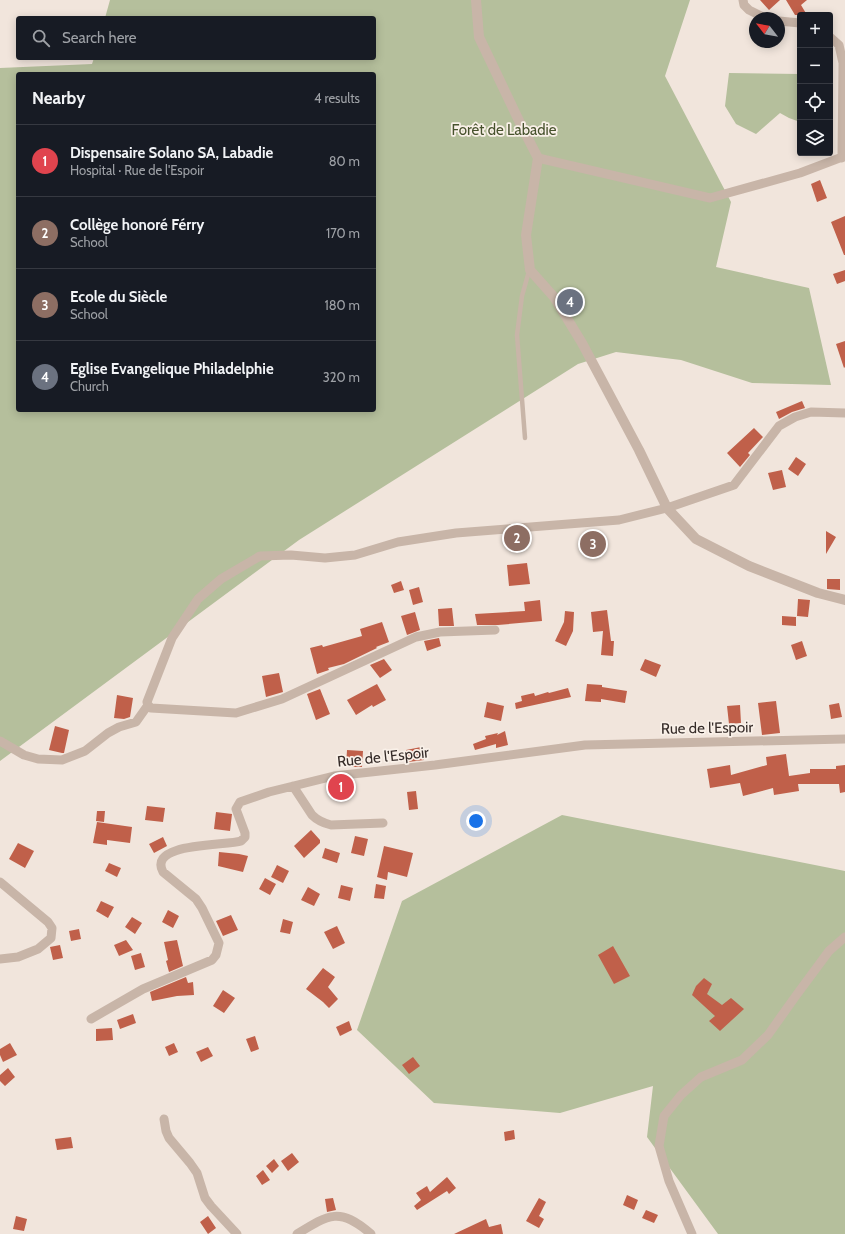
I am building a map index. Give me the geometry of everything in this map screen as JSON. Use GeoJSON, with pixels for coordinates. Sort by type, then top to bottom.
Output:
{"type":"FeatureCollection","features":[{"type":"Feature","properties":{"kind":"street"},"geometry":{"type":"LineString","coordinates":[[476,0],[479,37],[521,126],[538,158],[526,235],[530,270],[554,297],[582,344],[639,450],[667,508],[696,538],[749,566],[818,593],[845,600]]}},
{"type":"Feature","properties":{"kind":"street"},"geometry":{"type":"LineString","coordinates":[[744,0],[744,5],[753,12]]}},
{"type":"Feature","properties":{"kind":"street"},"geometry":{"type":"LineString","coordinates":[[785,22],[797,23]]}},
{"type":"Feature","properties":{"kind":"street"},"geometry":{"type":"LineString","coordinates":[[538,158],[710,198],[800,173],[843,157],[843,63],[839,45],[833,40]]}},
{"type":"Feature","properties":{"kind":"street"},"geometry":{"type":"LineString","coordinates":[[0,741],[24,755],[38,759],[62,760],[85,751],[108,733],[119,727],[136,722],[148,705],[147,699],[172,638],[198,599],[221,579],[260,556],[291,555],[325,558],[355,556],[398,542],[448,534],[619,520],[667,508],[734,485],[779,426],[795,417],[811,412],[845,413]]}},
{"type":"Feature","properties":{"kind":"street"},"geometry":{"type":"LineString","coordinates":[[148,705],[151,708],[236,713],[282,699],[416,637],[440,632],[495,630]]}},
{"type":"Feature","properties":{"kind":"street","name":"Rue de l'Espoir"},"geometry":{"type":"LineString","coordinates":[[91,1019],[153,984],[206,964],[216,955],[219,943],[202,908],[196,899],[163,872],[161,863],[169,853],[188,847],[241,842],[245,833],[236,811],[240,802],[269,792],[334,776],[435,766],[585,744],[845,739]]}},
{"type":"Feature","properties":{"kind":"street"},"geometry":{"type":"LineString","coordinates":[[294,786],[312,815],[316,819],[325,823],[383,822]]}},
{"type":"Feature","properties":{"kind":"street"},"geometry":{"type":"LineString","coordinates":[[0,882],[48,922],[52,928],[51,938],[38,949],[18,957],[0,959]]}},
{"type":"Feature","properties":{"kind":"street"},"geometry":{"type":"LineString","coordinates":[[692,1234],[669,1181],[659,1146],[664,1116],[681,1094],[701,1077],[742,1060],[768,1035],[794,997],[829,951],[845,937]]}},
{"type":"Feature","properties":{"kind":"street"},"geometry":{"type":"LineString","coordinates":[[164,1119],[168,1135],[194,1168],[205,1198],[237,1234]]}},
{"type":"Feature","properties":{"kind":"street"},"geometry":{"type":"LineString","coordinates":[[297,1234],[312,1224],[333,1216],[342,1216],[355,1221],[371,1234]]}},
{"type":"Feature","properties":{"kind":"lane"},"geometry":{"type":"LineString","coordinates":[[525,438],[517,335],[522,296],[530,270]]}},
{"type":"Feature","properties":{"kind":"green space","name":"Forêt de Labadie"},"geometry":{"type":"Polygon","coordinates":[[[110,0],[690,0],[665,76],[731,202],[716,267],[809,288],[831,385],[752,383],[681,360],[616,352],[578,364],[299,540],[0,761],[0,68],[92,64],[93,60],[376,60],[376,16],[106,16],[110,0]]]}},
{"type":"Feature","properties":{"kind":"green space"},"geometry":{"type":"Polygon","coordinates":[[[729,73],[797,74],[797,121],[780,113],[756,134],[736,124],[725,106],[729,73]]]}},
{"type":"Feature","properties":{"kind":"green space"},"geometry":{"type":"Polygon","coordinates":[[[562,815],[845,871],[845,1234],[718,1234],[647,1137],[653,1086],[560,1113],[434,1103],[357,1030],[402,901],[562,815]]]}},
{"type":"Feature","properties":{"kind":"building"},"geometry":{"type":"Polygon","coordinates":[[[760,0],[780,0],[769,10],[760,0]]]}},
{"type":"Feature","properties":{"kind":"building"},"geometry":{"type":"Polygon","coordinates":[[[786,0],[807,0],[801,5],[805,12],[797,12],[797,15],[795,15],[786,0]]]}},
{"type":"Feature","properties":{"kind":"building"},"geometry":{"type":"Polygon","coordinates":[[[820,180],[827,198],[817,202],[811,184],[820,180]]]}},
{"type":"Feature","properties":{"kind":"building"},"geometry":{"type":"Polygon","coordinates":[[[845,216],[845,255],[844,255],[831,222],[845,216]]]}},
{"type":"Feature","properties":{"kind":"building"},"geometry":{"type":"Polygon","coordinates":[[[845,270],[845,281],[837,284],[833,274],[845,270]]]}},
{"type":"Feature","properties":{"kind":"building"},"geometry":{"type":"Polygon","coordinates":[[[845,341],[845,367],[844,368],[836,344],[845,341]]]}},
{"type":"Feature","properties":{"kind":"building"},"geometry":{"type":"Polygon","coordinates":[[[802,401],[805,408],[792,412],[779,419],[776,412],[802,401]]]}},
{"type":"Feature","properties":{"kind":"building"},"geometry":{"type":"Polygon","coordinates":[[[754,428],[763,437],[748,453],[750,455],[740,467],[727,453],[754,428]]]}},
{"type":"Feature","properties":{"kind":"building"},"geometry":{"type":"Polygon","coordinates":[[[796,457],[806,464],[798,476],[788,469],[796,457]]]}},
{"type":"Feature","properties":{"kind":"building"},"geometry":{"type":"Polygon","coordinates":[[[782,470],[786,487],[773,490],[768,473],[782,470]]]}},
{"type":"Feature","properties":{"kind":"building"},"geometry":{"type":"Polygon","coordinates":[[[826,531],[836,537],[826,554],[826,531]]]}},
{"type":"Feature","properties":{"kind":"building"},"geometry":{"type":"Polygon","coordinates":[[[527,563],[530,584],[509,586],[507,565],[527,563]]]}},
{"type":"Feature","properties":{"kind":"building"},"geometry":{"type":"Polygon","coordinates":[[[827,579],[840,579],[840,590],[827,589],[827,579]]]}},
{"type":"Feature","properties":{"kind":"building"},"geometry":{"type":"Polygon","coordinates":[[[401,581],[404,590],[394,593],[391,585],[401,581]]]}},
{"type":"Feature","properties":{"kind":"building"},"geometry":{"type":"Polygon","coordinates":[[[419,587],[423,602],[413,605],[409,590],[419,587]]]}},
{"type":"Feature","properties":{"kind":"building"},"geometry":{"type":"Polygon","coordinates":[[[798,599],[810,600],[808,617],[797,616],[798,599]]]}},
{"type":"Feature","properties":{"kind":"building"},"geometry":{"type":"Polygon","coordinates":[[[540,600],[542,621],[498,625],[477,625],[475,614],[525,611],[524,602],[540,600]]]}},
{"type":"Feature","properties":{"kind":"building"},"geometry":{"type":"Polygon","coordinates":[[[452,608],[454,626],[439,626],[438,609],[452,608]]]}},
{"type":"Feature","properties":{"kind":"building"},"geometry":{"type":"Polygon","coordinates":[[[607,610],[611,641],[614,641],[613,656],[601,655],[603,631],[593,632],[591,612],[607,610]]]}},
{"type":"Feature","properties":{"kind":"building"},"geometry":{"type":"Polygon","coordinates":[[[565,611],[574,612],[573,631],[566,646],[555,641],[564,622],[565,611]]]}},
{"type":"Feature","properties":{"kind":"building"},"geometry":{"type":"Polygon","coordinates":[[[415,612],[420,630],[407,635],[401,616],[415,612]]]}},
{"type":"Feature","properties":{"kind":"building"},"geometry":{"type":"Polygon","coordinates":[[[782,616],[796,617],[796,626],[782,625],[782,616]]]}},
{"type":"Feature","properties":{"kind":"building"},"geometry":{"type":"Polygon","coordinates":[[[382,622],[389,642],[376,647],[377,648],[344,664],[328,668],[329,670],[317,674],[310,648],[322,645],[323,647],[362,636],[360,629],[382,622]]]}},
{"type":"Feature","properties":{"kind":"building"},"geometry":{"type":"Polygon","coordinates":[[[439,638],[441,646],[427,651],[424,641],[439,638]]]}},
{"type":"Feature","properties":{"kind":"building"},"geometry":{"type":"Polygon","coordinates":[[[802,641],[807,656],[796,660],[791,645],[802,641]]]}},
{"type":"Feature","properties":{"kind":"building"},"geometry":{"type":"Polygon","coordinates":[[[384,659],[392,670],[380,678],[370,665],[384,659]]]}},
{"type":"Feature","properties":{"kind":"building"},"geometry":{"type":"Polygon","coordinates":[[[645,659],[661,665],[656,677],[640,670],[645,659]]]}},
{"type":"Feature","properties":{"kind":"building"},"geometry":{"type":"Polygon","coordinates":[[[279,673],[283,692],[266,697],[262,676],[279,673]]]}},
{"type":"Feature","properties":{"kind":"building"},"geometry":{"type":"Polygon","coordinates":[[[377,684],[386,700],[373,707],[372,705],[356,715],[347,700],[377,684]]]}},
{"type":"Feature","properties":{"kind":"building"},"geometry":{"type":"Polygon","coordinates":[[[587,684],[602,685],[602,687],[627,691],[625,703],[601,699],[601,702],[585,701],[587,684]]]}},
{"type":"Feature","properties":{"kind":"building"},"geometry":{"type":"Polygon","coordinates":[[[568,688],[571,697],[516,709],[515,703],[522,701],[521,696],[534,693],[535,696],[568,688]]]}},
{"type":"Feature","properties":{"kind":"building"},"geometry":{"type":"Polygon","coordinates":[[[320,689],[330,714],[316,720],[307,694],[320,689]]]}},
{"type":"Feature","properties":{"kind":"building"},"geometry":{"type":"Polygon","coordinates":[[[117,695],[133,698],[130,717],[124,719],[114,718],[117,695]]]}},
{"type":"Feature","properties":{"kind":"building"},"geometry":{"type":"Polygon","coordinates":[[[776,701],[780,733],[762,735],[758,703],[776,701]]]}},
{"type":"Feature","properties":{"kind":"building"},"geometry":{"type":"Polygon","coordinates":[[[487,702],[504,706],[501,721],[484,717],[487,702]]]}},
{"type":"Feature","properties":{"kind":"building"},"geometry":{"type":"Polygon","coordinates":[[[839,703],[842,717],[831,719],[829,705],[839,703]]]}},
{"type":"Feature","properties":{"kind":"building"},"geometry":{"type":"Polygon","coordinates":[[[740,705],[741,723],[729,724],[727,706],[740,705]]]}},
{"type":"Feature","properties":{"kind":"building"},"geometry":{"type":"Polygon","coordinates":[[[55,726],[69,730],[64,753],[49,750],[55,726]]]}},
{"type":"Feature","properties":{"kind":"building"},"geometry":{"type":"Polygon","coordinates":[[[505,731],[508,745],[496,748],[496,744],[475,750],[473,744],[486,739],[485,736],[498,733],[497,735],[505,731]]]}},
{"type":"Feature","properties":{"kind":"building"},"geometry":{"type":"Polygon","coordinates":[[[421,747],[424,760],[408,762],[406,750],[421,747]]]}},
{"type":"Feature","properties":{"kind":"building"},"geometry":{"type":"Polygon","coordinates":[[[347,750],[363,751],[362,767],[346,767],[347,750]]]}},
{"type":"Feature","properties":{"kind":"building"},"geometry":{"type":"Polygon","coordinates":[[[786,754],[789,776],[810,773],[810,769],[836,769],[836,766],[845,765],[845,792],[840,793],[839,784],[798,784],[799,791],[774,795],[773,788],[743,796],[740,783],[710,788],[707,769],[730,765],[731,775],[767,765],[766,757],[786,754]]]}},
{"type":"Feature","properties":{"kind":"building"},"geometry":{"type":"Polygon","coordinates":[[[416,791],[418,809],[409,810],[407,792],[416,791]]]}},
{"type":"Feature","properties":{"kind":"building"},"geometry":{"type":"Polygon","coordinates":[[[147,806],[165,808],[163,822],[145,820],[147,806]]]}},
{"type":"Feature","properties":{"kind":"building"},"geometry":{"type":"Polygon","coordinates":[[[97,811],[105,811],[104,822],[96,821],[97,811]]]}},
{"type":"Feature","properties":{"kind":"building"},"geometry":{"type":"Polygon","coordinates":[[[216,812],[232,814],[230,831],[214,829],[216,812]]]}},
{"type":"Feature","properties":{"kind":"building"},"geometry":{"type":"Polygon","coordinates":[[[97,822],[132,827],[130,843],[107,840],[107,845],[93,843],[97,822]]]}},
{"type":"Feature","properties":{"kind":"building"},"geometry":{"type":"Polygon","coordinates":[[[311,830],[320,840],[320,843],[304,858],[294,846],[311,830]]]}},
{"type":"Feature","properties":{"kind":"building"},"geometry":{"type":"Polygon","coordinates":[[[355,836],[368,839],[364,856],[351,853],[355,836]]]}},
{"type":"Feature","properties":{"kind":"building"},"geometry":{"type":"Polygon","coordinates":[[[163,837],[167,846],[154,853],[149,844],[163,837]]]}},
{"type":"Feature","properties":{"kind":"building"},"geometry":{"type":"Polygon","coordinates":[[[18,843],[34,851],[25,868],[9,859],[18,843]]]}},
{"type":"Feature","properties":{"kind":"building"},"geometry":{"type":"Polygon","coordinates":[[[384,846],[413,853],[407,877],[388,872],[387,880],[377,877],[384,846]]]}},
{"type":"Feature","properties":{"kind":"building"},"geometry":{"type":"Polygon","coordinates":[[[325,848],[340,853],[337,863],[322,858],[325,848]]]}},
{"type":"Feature","properties":{"kind":"building"},"geometry":{"type":"Polygon","coordinates":[[[219,852],[248,856],[243,872],[218,866],[219,852]]]}},
{"type":"Feature","properties":{"kind":"building"},"geometry":{"type":"Polygon","coordinates":[[[109,863],[121,868],[117,877],[105,871],[109,863]]]}},
{"type":"Feature","properties":{"kind":"building"},"geometry":{"type":"Polygon","coordinates":[[[277,865],[289,871],[283,883],[271,877],[277,865]]]}},
{"type":"Feature","properties":{"kind":"building"},"geometry":{"type":"Polygon","coordinates":[[[265,878],[276,884],[270,895],[259,889],[265,878]]]}},
{"type":"Feature","properties":{"kind":"building"},"geometry":{"type":"Polygon","coordinates":[[[376,884],[386,886],[384,899],[374,898],[376,884]]]}},
{"type":"Feature","properties":{"kind":"building"},"geometry":{"type":"Polygon","coordinates":[[[341,885],[353,888],[350,901],[338,898],[341,885]]]}},
{"type":"Feature","properties":{"kind":"building"},"geometry":{"type":"Polygon","coordinates":[[[308,887],[320,894],[314,906],[301,900],[308,887]]]}},
{"type":"Feature","properties":{"kind":"building"},"geometry":{"type":"Polygon","coordinates":[[[101,901],[114,907],[108,918],[96,911],[101,901]]]}},
{"type":"Feature","properties":{"kind":"building"},"geometry":{"type":"Polygon","coordinates":[[[168,910],[179,916],[173,928],[162,922],[168,910]]]}},
{"type":"Feature","properties":{"kind":"building"},"geometry":{"type":"Polygon","coordinates":[[[231,915],[238,930],[223,936],[216,921],[231,915]]]}},
{"type":"Feature","properties":{"kind":"building"},"geometry":{"type":"Polygon","coordinates":[[[132,917],[142,923],[135,934],[125,927],[132,917]]]}},
{"type":"Feature","properties":{"kind":"building"},"geometry":{"type":"Polygon","coordinates":[[[283,919],[293,922],[290,934],[280,932],[283,919]]]}},
{"type":"Feature","properties":{"kind":"building"},"geometry":{"type":"Polygon","coordinates":[[[337,926],[345,943],[333,949],[324,932],[337,926]]]}},
{"type":"Feature","properties":{"kind":"building"},"geometry":{"type":"Polygon","coordinates":[[[79,929],[81,939],[71,941],[69,931],[79,929]]]}},
{"type":"Feature","properties":{"kind":"building"},"geometry":{"type":"Polygon","coordinates":[[[126,940],[133,950],[119,956],[114,945],[126,940]]]}},
{"type":"Feature","properties":{"kind":"building"},"geometry":{"type":"Polygon","coordinates":[[[177,940],[183,966],[169,972],[164,942],[177,940]]]}},
{"type":"Feature","properties":{"kind":"building"},"geometry":{"type":"Polygon","coordinates":[[[60,945],[63,958],[53,960],[50,947],[60,945]]]}},
{"type":"Feature","properties":{"kind":"building"},"geometry":{"type":"Polygon","coordinates":[[[613,946],[630,976],[614,984],[598,955],[613,946]]]}},
{"type":"Feature","properties":{"kind":"building"},"geometry":{"type":"Polygon","coordinates":[[[141,953],[145,967],[135,970],[131,956],[141,953]]]}},
{"type":"Feature","properties":{"kind":"building"},"geometry":{"type":"Polygon","coordinates":[[[323,968],[335,977],[328,987],[338,999],[329,1008],[306,989],[323,968]]]}},
{"type":"Feature","properties":{"kind":"building"},"geometry":{"type":"Polygon","coordinates":[[[186,977],[188,983],[193,982],[194,995],[177,996],[152,1001],[150,992],[186,977]]]}},
{"type":"Feature","properties":{"kind":"building"},"geometry":{"type":"Polygon","coordinates":[[[704,978],[712,984],[707,994],[722,1005],[731,998],[744,1009],[720,1031],[709,1021],[715,1016],[692,995],[696,986],[704,978]]]}},
{"type":"Feature","properties":{"kind":"building"},"geometry":{"type":"Polygon","coordinates":[[[223,990],[235,998],[224,1013],[213,1006],[223,990]]]}},
{"type":"Feature","properties":{"kind":"building"},"geometry":{"type":"Polygon","coordinates":[[[133,1014],[136,1023],[120,1029],[117,1020],[133,1014]]]}},
{"type":"Feature","properties":{"kind":"building"},"geometry":{"type":"Polygon","coordinates":[[[349,1021],[352,1030],[340,1036],[336,1027],[349,1021]]]}},
{"type":"Feature","properties":{"kind":"building"},"geometry":{"type":"Polygon","coordinates":[[[112,1028],[113,1040],[96,1041],[96,1029],[112,1028]]]}},
{"type":"Feature","properties":{"kind":"building"},"geometry":{"type":"Polygon","coordinates":[[[255,1036],[259,1049],[251,1052],[246,1039],[255,1036]]]}},
{"type":"Feature","properties":{"kind":"building"},"geometry":{"type":"Polygon","coordinates":[[[10,1043],[17,1055],[3,1062],[0,1055],[0,1049],[10,1043]]]}},
{"type":"Feature","properties":{"kind":"building"},"geometry":{"type":"Polygon","coordinates":[[[174,1043],[178,1052],[169,1056],[165,1047],[174,1043]]]}},
{"type":"Feature","properties":{"kind":"building"},"geometry":{"type":"Polygon","coordinates":[[[208,1047],[213,1056],[201,1062],[196,1052],[208,1047]]]}},
{"type":"Feature","properties":{"kind":"building"},"geometry":{"type":"Polygon","coordinates":[[[413,1057],[420,1066],[409,1074],[402,1065],[413,1057]]]}},
{"type":"Feature","properties":{"kind":"building"},"geometry":{"type":"Polygon","coordinates":[[[8,1068],[15,1077],[5,1086],[0,1081],[0,1075],[8,1068]]]}},
{"type":"Feature","properties":{"kind":"building"},"geometry":{"type":"Polygon","coordinates":[[[514,1130],[515,1139],[505,1141],[504,1132],[514,1130]]]}},
{"type":"Feature","properties":{"kind":"building"},"geometry":{"type":"Polygon","coordinates":[[[71,1137],[73,1148],[57,1150],[55,1139],[71,1137]]]}},
{"type":"Feature","properties":{"kind":"building"},"geometry":{"type":"Polygon","coordinates":[[[292,1153],[299,1162],[288,1171],[281,1161],[292,1153]]]}},
{"type":"Feature","properties":{"kind":"building"},"geometry":{"type":"Polygon","coordinates":[[[274,1159],[279,1166],[272,1173],[266,1166],[274,1159]]]}},
{"type":"Feature","properties":{"kind":"building"},"geometry":{"type":"Polygon","coordinates":[[[263,1170],[270,1180],[262,1185],[256,1176],[263,1170]]]}},
{"type":"Feature","properties":{"kind":"building"},"geometry":{"type":"Polygon","coordinates":[[[447,1177],[456,1188],[449,1194],[447,1191],[417,1210],[414,1206],[421,1200],[416,1193],[427,1186],[430,1192],[447,1177]]]}},
{"type":"Feature","properties":{"kind":"building"},"geometry":{"type":"Polygon","coordinates":[[[627,1195],[638,1200],[634,1210],[623,1205],[627,1195]]]}},
{"type":"Feature","properties":{"kind":"building"},"geometry":{"type":"Polygon","coordinates":[[[333,1198],[336,1210],[327,1212],[325,1199],[333,1198]]]}},
{"type":"Feature","properties":{"kind":"building"},"geometry":{"type":"Polygon","coordinates":[[[539,1198],[546,1202],[539,1216],[544,1219],[539,1228],[526,1221],[539,1198]]]}},
{"type":"Feature","properties":{"kind":"building"},"geometry":{"type":"Polygon","coordinates":[[[646,1210],[658,1215],[654,1223],[642,1218],[646,1210]]]}},
{"type":"Feature","properties":{"kind":"building"},"geometry":{"type":"Polygon","coordinates":[[[16,1216],[27,1219],[24,1231],[13,1229],[16,1216]]]}},
{"type":"Feature","properties":{"kind":"building"},"geometry":{"type":"Polygon","coordinates":[[[208,1216],[216,1228],[208,1234],[200,1222],[208,1216]]]}},
{"type":"Feature","properties":{"kind":"building"},"geometry":{"type":"Polygon","coordinates":[[[486,1219],[489,1227],[501,1224],[503,1234],[454,1234],[486,1219]]]}},
{"type":"Feature","properties":{"kind":"place","name":"Eglise Evangelique Philadelphie"},"geometry":{"type":"Point","coordinates":[570,302]}},
{"type":"Feature","properties":{"kind":"place","name":"Collège honoré Férry"},"geometry":{"type":"Point","coordinates":[517,538]}},
{"type":"Feature","properties":{"kind":"place","name":"Ecole du Siècle"},"geometry":{"type":"Point","coordinates":[593,544]}},
{"type":"Feature","properties":{"kind":"place","name":"Dispensaire Solano SA, Labadie"},"geometry":{"type":"Point","coordinates":[341,787]}}]}
